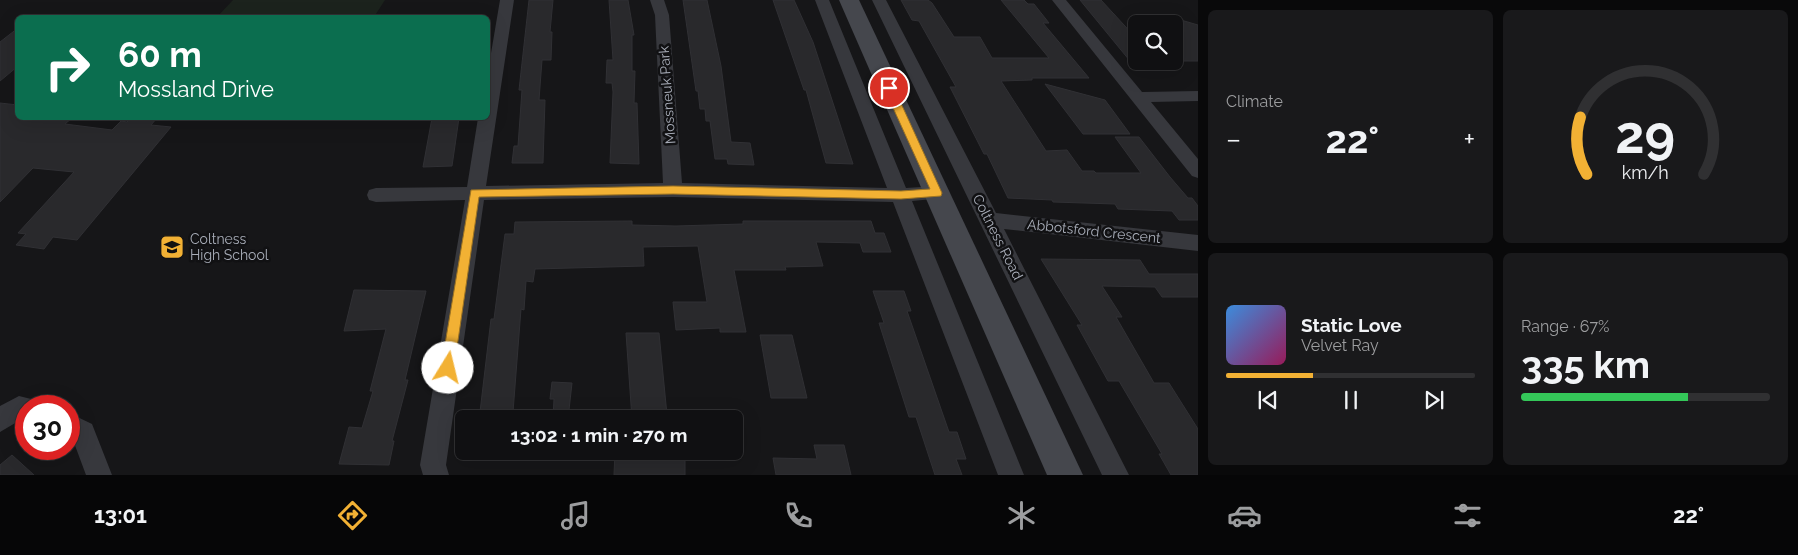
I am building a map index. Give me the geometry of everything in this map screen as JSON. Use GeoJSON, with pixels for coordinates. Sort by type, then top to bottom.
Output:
{"type":"FeatureCollection","features":[{"type":"Feature","properties":{"kind":"street"},"geometry":{"type":"LineString","coordinates":[[490,99],[507,0]]}},
{"type":"Feature","properties":{"kind":"street","name":"Mossneuk Park"},"geometry":{"type":"LineString","coordinates":[[657,0],[662,15],[673,190]]}},
{"type":"Feature","properties":{"kind":"street"},"geometry":{"type":"LineString","coordinates":[[822,0],[1012,475]]}},
{"type":"Feature","properties":{"kind":"street"},"geometry":{"type":"LineString","coordinates":[[849,0],[1065,475]]}},
{"type":"Feature","properties":{"kind":"street","name":"Coltness Road"},"geometry":{"type":"LineString","coordinates":[[879,0],[1116,475]]}},
{"type":"Feature","properties":{"kind":"street"},"geometry":{"type":"LineString","coordinates":[[1059,0],[1198,171]]}},
{"type":"Feature","properties":{"kind":"street"},"geometry":{"type":"LineString","coordinates":[[1139,97],[1198,96]]}},
{"type":"Feature","properties":{"kind":"street"},"geometry":{"type":"LineString","coordinates":[[436,475],[433,465],[487,120]]}},
{"type":"Feature","properties":{"kind":"street"},"geometry":{"type":"LineString","coordinates":[[376,195],[673,190],[901,195],[937,193]]}},
{"type":"Feature","properties":{"kind":"street","name":"Abbotsford Crescent"},"geometry":{"type":"LineString","coordinates":[[989,220],[1198,243]]}},
{"type":"Feature","properties":{"kind":"street"},"geometry":{"type":"LineString","coordinates":[[0,420],[15,410]]}},
{"type":"Feature","properties":{"kind":"street"},"geometry":{"type":"LineString","coordinates":[[80,430],[83,432],[99,475]]}},
{"type":"Feature","properties":{"kind":"shaded area"},"geometry":{"type":"Polygon","coordinates":[[[233,0],[385,0],[375,15],[219,15],[233,0]]]}},
{"type":"Feature","properties":{"kind":"building"},"geometry":{"type":"Polygon","coordinates":[[[529,0],[553,0],[550,32],[552,32],[551,60],[542,60],[539,100],[545,100],[543,163],[512,163],[514,146],[518,146],[522,90],[519,90],[529,0]]]}},
{"type":"Feature","properties":{"kind":"building"},"geometry":{"type":"Polygon","coordinates":[[[609,0],[628,0],[634,35],[632,35],[632,71],[635,71],[634,103],[637,103],[639,164],[610,163],[613,92],[612,83],[606,83],[607,60],[613,60],[609,0]]]}},
{"type":"Feature","properties":{"kind":"building"},"geometry":{"type":"Polygon","coordinates":[[[683,0],[707,0],[721,66],[731,142],[750,143],[754,165],[728,164],[727,159],[715,159],[710,121],[706,121],[705,109],[700,109],[698,91],[696,91],[683,0]]]}},
{"type":"Feature","properties":{"kind":"building"},"geometry":{"type":"Polygon","coordinates":[[[773,0],[794,0],[813,42],[853,164],[826,163],[806,90],[804,90],[773,0]]]}},
{"type":"Feature","properties":{"kind":"building"},"geometry":{"type":"Polygon","coordinates":[[[901,0],[928,0],[932,3],[954,37],[980,37],[992,58],[1049,58],[1001,0],[1024,0],[1028,4],[1034,4],[1049,23],[1043,23],[1089,78],[1032,78],[1032,80],[1001,81],[1046,151],[1067,150],[1082,171],[1094,171],[1096,173],[1141,173],[1115,137],[1139,137],[1170,177],[1188,198],[1192,198],[1198,206],[1198,220],[1179,220],[1172,211],[1118,209],[1115,204],[1008,198],[987,154],[984,154],[950,87],[956,87],[919,21],[912,20],[901,0]]]}},
{"type":"Feature","properties":{"kind":"building"},"geometry":{"type":"Polygon","coordinates":[[[1080,0],[1101,0],[1128,29],[1128,59],[1080,0]]]}},
{"type":"Feature","properties":{"kind":"building"},"geometry":{"type":"Polygon","coordinates":[[[1183,21],[1198,25],[1198,61],[1183,61],[1183,21]]]}},
{"type":"Feature","properties":{"kind":"building"},"geometry":{"type":"Polygon","coordinates":[[[15,30],[15,68],[0,81],[0,42],[15,30]]]}},
{"type":"Feature","properties":{"kind":"building"},"geometry":{"type":"Polygon","coordinates":[[[1045,84],[1105,100],[1130,134],[1083,134],[1045,84]]]}},
{"type":"Feature","properties":{"kind":"building"},"geometry":{"type":"Polygon","coordinates":[[[0,103],[15,105],[15,120],[70,120],[65,124],[112,130],[121,121],[155,120],[151,125],[171,127],[77,240],[53,237],[44,249],[16,245],[26,234],[18,233],[74,172],[33,168],[0,202],[0,103]]]}},
{"type":"Feature","properties":{"kind":"building"},"geometry":{"type":"Polygon","coordinates":[[[432,120],[459,120],[452,166],[423,167],[432,120]]]}},
{"type":"Feature","properties":{"kind":"building"},"geometry":{"type":"Polygon","coordinates":[[[632,221],[632,225],[676,226],[743,224],[743,221],[871,221],[875,233],[884,233],[891,252],[863,252],[860,243],[816,242],[823,266],[785,267],[786,270],[734,270],[746,332],[720,332],[720,328],[676,330],[673,302],[707,302],[698,246],[643,247],[644,266],[535,269],[533,282],[526,281],[524,310],[521,309],[513,410],[480,410],[491,319],[494,319],[505,234],[514,234],[515,222],[632,221]]]}},
{"type":"Feature","properties":{"kind":"building"},"geometry":{"type":"Polygon","coordinates":[[[1041,259],[1140,260],[1149,274],[1198,274],[1198,297],[1162,297],[1155,287],[1102,286],[1122,317],[1116,317],[1154,383],[1169,383],[1198,429],[1198,475],[1171,475],[1159,454],[1162,454],[1119,381],[1108,381],[1077,325],[1082,325],[1041,259]]]}},
{"type":"Feature","properties":{"kind":"building"},"geometry":{"type":"Polygon","coordinates":[[[354,290],[426,291],[405,380],[408,380],[392,441],[394,441],[389,465],[339,464],[349,427],[362,428],[373,391],[370,391],[386,329],[344,331],[354,290]]]}},
{"type":"Feature","properties":{"kind":"building"},"geometry":{"type":"Polygon","coordinates":[[[873,291],[904,291],[911,311],[907,311],[949,432],[957,432],[966,459],[956,459],[962,475],[935,475],[916,417],[909,417],[879,323],[884,323],[873,291]]]}},
{"type":"Feature","properties":{"kind":"building"},"geometry":{"type":"Polygon","coordinates":[[[626,333],[659,333],[667,410],[631,410],[626,333]]]}},
{"type":"Feature","properties":{"kind":"building"},"geometry":{"type":"Polygon","coordinates":[[[760,335],[792,335],[807,398],[771,398],[760,335]]]}},
{"type":"Feature","properties":{"kind":"building"},"geometry":{"type":"Polygon","coordinates":[[[552,382],[572,383],[569,410],[553,410],[554,399],[550,399],[552,382]]]}},
{"type":"Feature","properties":{"kind":"building"},"geometry":{"type":"Polygon","coordinates":[[[814,445],[844,445],[851,475],[776,475],[773,458],[817,459],[814,445]]]}},
{"type":"Feature","properties":{"kind":"building"},"geometry":{"type":"Polygon","coordinates":[[[12,455],[15,460],[18,460],[34,475],[0,475],[0,465],[12,455]]]}},
{"type":"Feature","properties":{"kind":"building"},"geometry":{"type":"Polygon","coordinates":[[[615,460],[685,460],[685,475],[614,475],[615,460]]]}},
{"type":"Feature","properties":{"kind":"place","name":"Coltness High School"},"geometry":{"type":"Point","coordinates":[172,247]}},
{"type":"Feature","properties":{"kind":"route"},"geometry":{"type":"LineString","coordinates":[[448,368],[475,193],[673,190],[901,195],[937,193],[889,88]]}}]}
